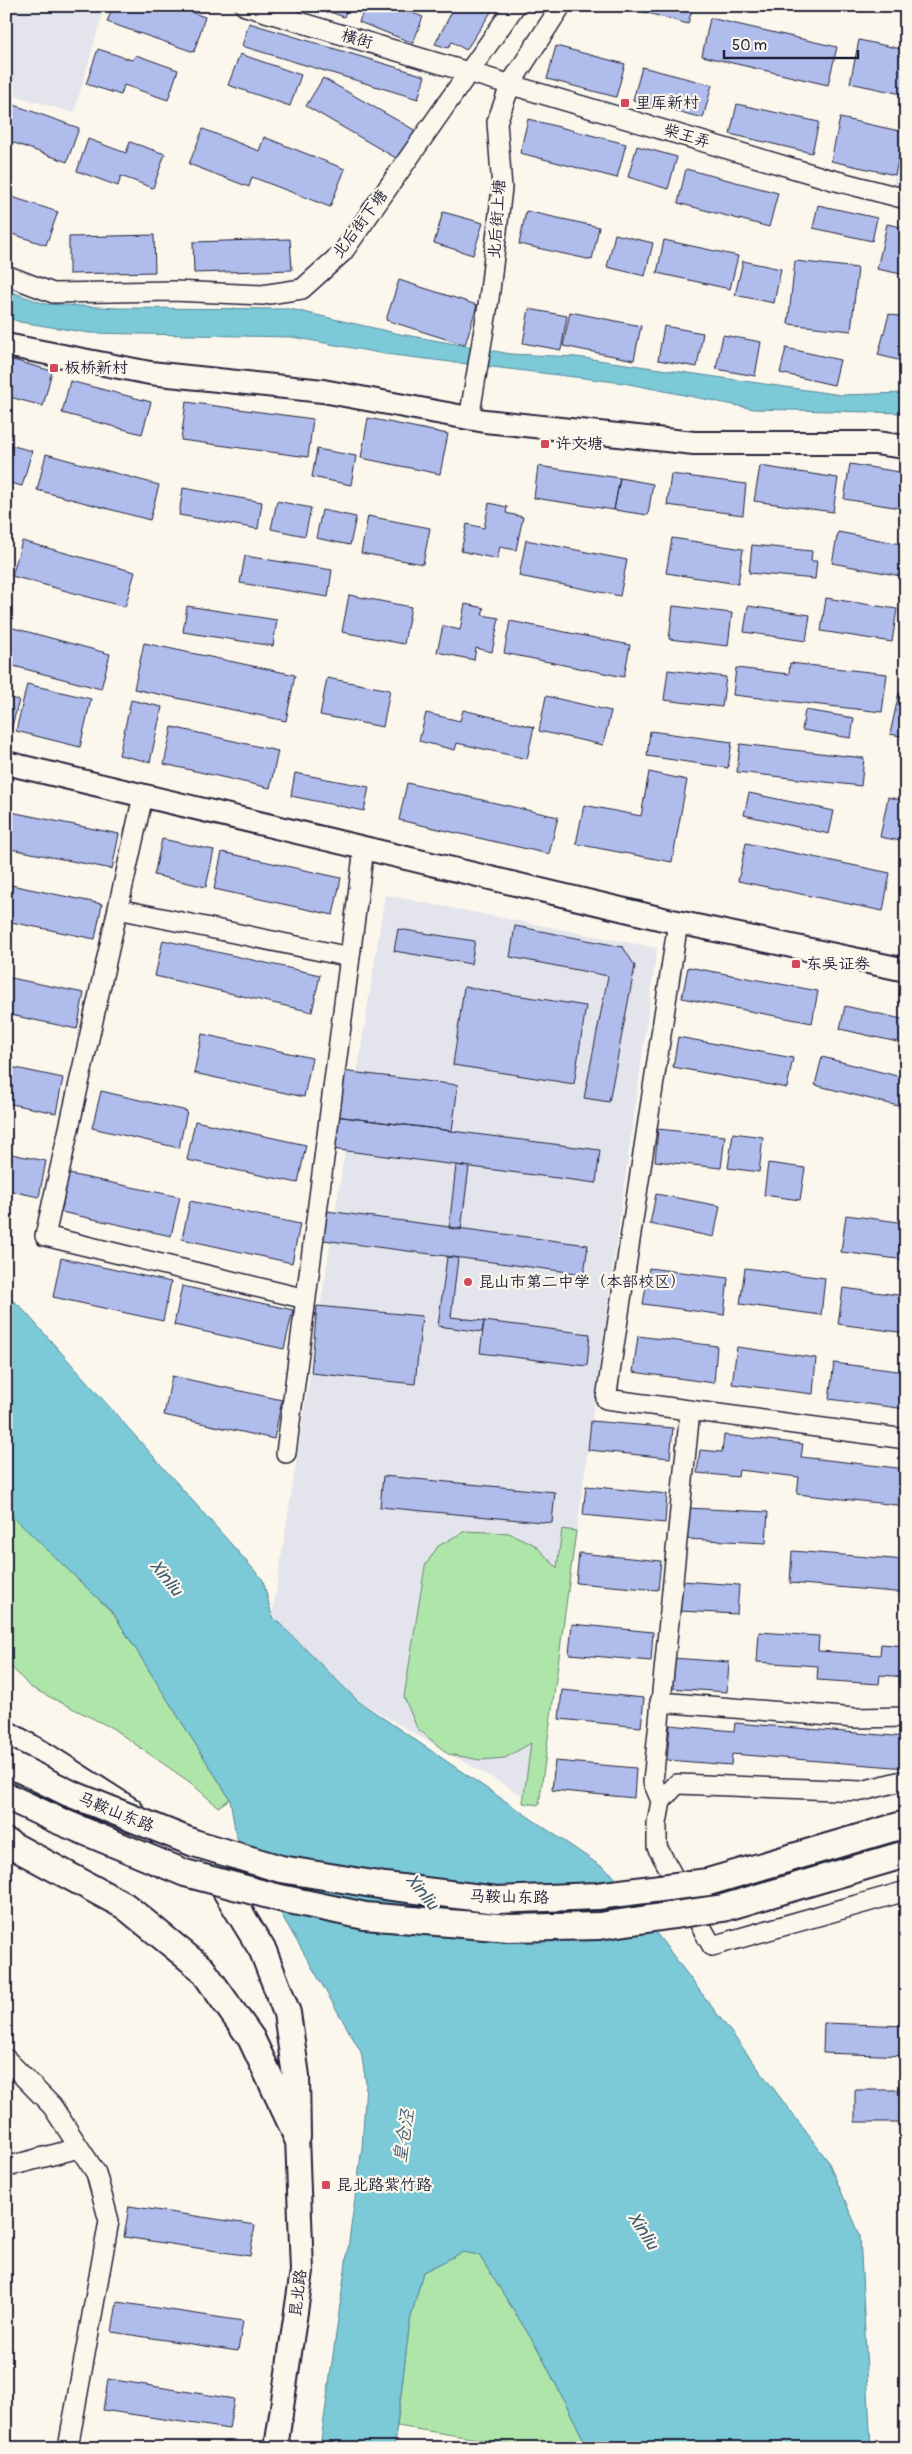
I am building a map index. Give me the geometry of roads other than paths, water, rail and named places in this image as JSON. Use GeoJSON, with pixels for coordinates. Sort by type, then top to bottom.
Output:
{"type":"FeatureCollection","features":[{"type":"Feature","properties":{"kind":"main road"},"geometry":{"type":"LineString","coordinates":[[6,1734],[46,1757],[135,1814],[214,1873],[264,1951],[287,2013],[296,2076],[297,2137]]}},
{"type":"Feature","properties":{"kind":"main road","name":"马鞍山东路"},"geometry":{"type":"LineString","coordinates":[[6,1762],[69,1793],[194,1843],[281,1869],[385,1886],[497,1900],[597,1896],[708,1882],[906,1824]]}},
{"type":"Feature","properties":{"kind":"main road","name":"马鞍山东路"},"geometry":{"type":"LineString","coordinates":[[6,1796],[57,1820],[185,1873],[280,1898],[365,1916],[509,1928],[599,1926],[723,1908],[906,1854]]}},
{"type":"Feature","properties":{"kind":"main road"},"geometry":{"type":"LineString","coordinates":[[6,1842],[125,1906],[202,1969],[252,2038],[297,2137]]}},
{"type":"Feature","properties":{"kind":"street","name":"横街"},"geometry":{"type":"LineString","coordinates":[[245,6],[468,72]]}},
{"type":"Feature","properties":{"kind":"street","name":"北后街下塘"},"geometry":{"type":"LineString","coordinates":[[6,275],[53,293],[174,291],[262,295],[302,289],[343,252],[514,6]]}},
{"type":"Feature","properties":{"kind":"street","name":"北后街上塘"},"geometry":{"type":"LineString","coordinates":[[470,419],[489,299],[502,188],[497,122],[511,83],[561,6]]}},
{"type":"Feature","properties":{"kind":"street","name":"柴王弄"},"geometry":{"type":"LineString","coordinates":[[468,72],[511,83],[828,179],[906,199]]}},
{"type":"Feature","properties":{"kind":"street"},"geometry":{"type":"LineString","coordinates":[[6,345],[150,373],[323,391],[470,419],[694,443],[876,443],[906,447]]}},
{"type":"Feature","properties":{"kind":"street"},"geometry":{"type":"LineString","coordinates":[[6,763],[678,922],[906,970]]}},
{"type":"Feature","properties":{"kind":"street"},"geometry":{"type":"LineString","coordinates":[[143,796],[45,1236],[306,1299]]}},
{"type":"Feature","properties":{"kind":"street"},"geometry":{"type":"LineString","coordinates":[[286,1453],[364,848]]}},
{"type":"Feature","properties":{"kind":"street"},"geometry":{"type":"LineString","coordinates":[[118,908],[350,957]]}},
{"type":"Feature","properties":{"kind":"street"},"geometry":{"type":"LineString","coordinates":[[678,922],[606,1399],[906,1439]]}},
{"type":"Feature","properties":{"kind":"street"},"geometry":{"type":"LineString","coordinates":[[661,1801],[653,1782],[690,1410]]}},
{"type":"Feature","properties":{"kind":"street"},"geometry":{"type":"LineString","coordinates":[[660,1702],[855,1718],[906,1717]]}},
{"type":"Feature","properties":{"kind":"street"},"geometry":{"type":"LineString","coordinates":[[906,1780],[862,1791],[677,1784],[661,1801],[657,1823],[657,1847],[712,1946],[906,1891]]}},
{"type":"Feature","properties":{"kind":"street"},"geometry":{"type":"LineString","coordinates":[[6,2059],[52,2106],[96,2173],[109,2221],[68,2448]]}},
{"type":"Feature","properties":{"kind":"street","name":"昆北路"},"geometry":{"type":"LineString","coordinates":[[276,2448],[302,2271],[297,2137]]}},
{"type":"Feature","properties":{"kind":"street"},"geometry":{"type":"LineString","coordinates":[[6,2167],[79,2148]]}},
{"type":"Feature","properties":{"kind":"water"},"geometry":{"type":"Polygon","coordinates":[[[6,290],[45,304],[118,308],[290,309],[400,334],[511,354],[577,357],[841,395],[906,393],[906,413],[754,409],[624,383],[385,354],[292,337],[89,333],[20,322],[6,317],[6,290]]]}},
{"type":"Feature","properties":{"kind":"water"},"geometry":{"type":"Polygon","coordinates":[[[6,1296],[19,1305],[263,1580],[272,1616],[358,1701],[611,1873],[828,2161],[860,2235],[871,2448],[588,2448],[539,2351],[479,2255],[463,2252],[423,2272],[410,2321],[394,2448],[320,2448],[362,2148],[366,2083],[361,2052],[236,1836],[230,1799],[113,1613],[6,1510],[6,1296]]]}},
{"type":"Feature","properties":{"kind":"place","name":"里厍新村"},"geometry":{"type":"Point","coordinates":[625,103]}},
{"type":"Feature","properties":{"kind":"place","name":"板桥新村"},"geometry":{"type":"Point","coordinates":[54,368]}},
{"type":"Feature","properties":{"kind":"place","name":"许文塘"},"geometry":{"type":"Point","coordinates":[545,444]}},
{"type":"Feature","properties":{"kind":"place","name":"东吴证券"},"geometry":{"type":"Point","coordinates":[796,964]}},
{"type":"Feature","properties":{"kind":"place","name":"昆山市第二中学（本部校区）"},"geometry":{"type":"Point","coordinates":[468,1282]}},
{"type":"Feature","properties":{"kind":"place","name":"昆北路紫竹路"},"geometry":{"type":"Point","coordinates":[326,2185]}},
{"type":"Feature","properties":{"kind":"water label","name":"Xinliu"},"geometry":{"type":"Point","coordinates":[166,1578]}},
{"type":"Feature","properties":{"kind":"water label","name":"Xinliu"},"geometry":{"type":"Point","coordinates":[422,1892]}},
{"type":"Feature","properties":{"kind":"water label","name":"皇仓泾"},"geometry":{"type":"Point","coordinates":[404,2136]}},
{"type":"Feature","properties":{"kind":"water label","name":"Xinliu"},"geometry":{"type":"Point","coordinates":[643,2231]}}]}
